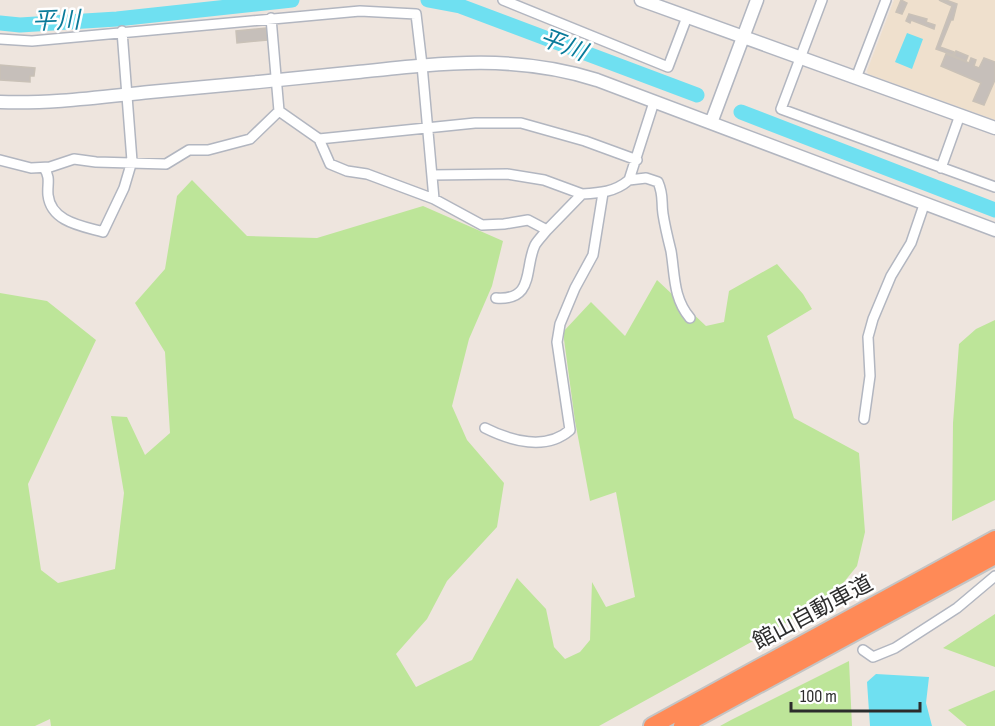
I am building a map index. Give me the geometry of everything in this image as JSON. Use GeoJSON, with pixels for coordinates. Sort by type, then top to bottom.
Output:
{"type":"FeatureCollection","features":[{"type":"Feature","properties":{"kind":"highway","name":"館山自動車道"},"geometry":{"type":"LineString","coordinates":[[652,726],[995,539]]}},
{"type":"Feature","properties":{"kind":"highway","name":"館山自動車道"},"geometry":{"type":"LineString","coordinates":[[682,726],[995,556]]}},
{"type":"Feature","properties":{"kind":"street"},"geometry":{"type":"LineString","coordinates":[[503,0],[668,67],[687,17]]}},
{"type":"Feature","properties":{"kind":"street"},"geometry":{"type":"LineString","coordinates":[[641,0],[995,128]]}},
{"type":"Feature","properties":{"kind":"street"},"geometry":{"type":"LineString","coordinates":[[713,117],[758,0]]}},
{"type":"Feature","properties":{"kind":"street"},"geometry":{"type":"LineString","coordinates":[[822,0],[782,109],[995,187]]}},
{"type":"Feature","properties":{"kind":"street"},"geometry":{"type":"LineString","coordinates":[[856,78],[886,0]]}},
{"type":"Feature","properties":{"kind":"street"},"geometry":{"type":"LineString","coordinates":[[0,39],[32,41],[360,11],[416,14],[434,199]]}},
{"type":"Feature","properties":{"kind":"street"},"geometry":{"type":"LineString","coordinates":[[271,18],[279,111],[319,139],[330,164],[434,199],[482,225],[528,220],[547,230]]}},
{"type":"Feature","properties":{"kind":"street"},"geometry":{"type":"LineString","coordinates":[[44,168],[50,181],[48,194],[51,206],[58,215],[70,222],[104,232],[124,188],[132,161],[122,31]]}},
{"type":"Feature","properties":{"kind":"street"},"geometry":{"type":"LineString","coordinates":[[0,102],[30,103],[126,95],[422,65],[490,62],[530,64],[584,76],[654,102],[713,117],[924,205],[995,230]]}},
{"type":"Feature","properties":{"kind":"street"},"geometry":{"type":"LineString","coordinates":[[432,174],[507,174],[544,180],[582,194],[603,193],[620,188],[629,180],[637,160],[654,102]]}},
{"type":"Feature","properties":{"kind":"street"},"geometry":{"type":"LineString","coordinates":[[0,160],[31,168],[44,168],[74,159],[96,162],[132,161],[166,164],[189,150],[208,150],[250,139],[279,111]]}},
{"type":"Feature","properties":{"kind":"street"},"geometry":{"type":"LineString","coordinates":[[940,168],[960,115]]}},
{"type":"Feature","properties":{"kind":"street"},"geometry":{"type":"LineString","coordinates":[[319,139],[475,123],[520,123],[585,141],[637,160]]}},
{"type":"Feature","properties":{"kind":"street"},"geometry":{"type":"LineString","coordinates":[[629,180],[646,178],[658,182],[663,194],[662,210],[671,255],[673,279],[678,297],[690,318]]}},
{"type":"Feature","properties":{"kind":"street"},"geometry":{"type":"LineString","coordinates":[[485,428],[504,438],[543,442],[561,439],[570,430],[557,342],[560,324],[575,288],[593,255],[603,193]]}},
{"type":"Feature","properties":{"kind":"street"},"geometry":{"type":"LineString","coordinates":[[496,298],[514,296],[524,288],[535,246],[547,230],[582,194]]}},
{"type":"Feature","properties":{"kind":"street"},"geometry":{"type":"LineString","coordinates":[[864,419],[870,376],[868,337],[873,319],[891,276],[911,243],[924,205]]}},
{"type":"Feature","properties":{"kind":"street"},"geometry":{"type":"LineString","coordinates":[[863,650],[873,657],[895,648],[957,608],[995,576]]}},
{"type":"Feature","properties":{"kind":"shaded area"},"geometry":{"type":"Polygon","coordinates":[[[894,0],[995,0],[995,120],[868,74],[867,71],[894,0]]]}},
{"type":"Feature","properties":{"kind":"green space"},"geometry":{"type":"Polygon","coordinates":[[[192,180],[247,236],[317,238],[423,206],[503,241],[492,286],[469,339],[452,406],[467,440],[504,483],[497,527],[447,581],[427,619],[396,654],[416,687],[472,660],[517,578],[546,609],[554,647],[565,659],[580,652],[590,640],[592,582],[606,607],[635,597],[616,492],[590,501],[575,421],[563,332],[591,302],[625,336],[657,280],[706,326],[724,322],[729,291],[777,264],[803,294],[812,309],[767,336],[794,418],[859,453],[865,532],[857,566],[831,598],[599,726],[51,726],[50,719],[35,726],[0,726],[0,293],[47,301],[96,340],[28,484],[41,570],[58,583],[115,569],[124,493],[111,416],[127,417],[145,455],[170,433],[165,352],[135,303],[165,269],[177,196],[192,180]]]}},
{"type":"Feature","properties":{"kind":"green space"},"geometry":{"type":"Polygon","coordinates":[[[995,320],[995,500],[952,521],[953,423],[959,344],[976,329],[995,320]]]}},
{"type":"Feature","properties":{"kind":"green space"},"geometry":{"type":"Polygon","coordinates":[[[995,614],[995,667],[943,648],[995,614]]]}},
{"type":"Feature","properties":{"kind":"green space"},"geometry":{"type":"Polygon","coordinates":[[[849,661],[852,726],[720,726],[731,720],[849,661]]]}},
{"type":"Feature","properties":{"kind":"green space"},"geometry":{"type":"Polygon","coordinates":[[[995,690],[995,726],[967,726],[948,710],[995,690]]]}},
{"type":"Feature","properties":{"kind":"water"},"geometry":{"type":"Polygon","coordinates":[[[907,33],[923,39],[912,69],[895,62],[907,33]]]}},
{"type":"Feature","properties":{"kind":"water"},"geometry":{"type":"Polygon","coordinates":[[[876,674],[929,677],[926,703],[932,726],[870,726],[867,682],[876,674]]]}},
{"type":"Feature","properties":{"kind":"building"},"geometry":{"type":"Polygon","coordinates":[[[901,0],[907,3],[902,14],[896,12],[901,0]]]}},
{"type":"Feature","properties":{"kind":"building"},"geometry":{"type":"Polygon","coordinates":[[[939,0],[957,4],[953,20],[951,20],[940,47],[954,52],[953,55],[936,49],[952,6],[939,0]]]}},
{"type":"Feature","properties":{"kind":"building"},"geometry":{"type":"Polygon","coordinates":[[[909,14],[927,19],[926,22],[935,25],[934,29],[911,20],[910,23],[906,21],[909,14]]]}},
{"type":"Feature","properties":{"kind":"building"},"geometry":{"type":"Polygon","coordinates":[[[266,28],[267,40],[237,43],[236,31],[266,28]]]}},
{"type":"Feature","properties":{"kind":"building"},"geometry":{"type":"Polygon","coordinates":[[[956,51],[968,56],[966,61],[954,56],[956,51]]]}},
{"type":"Feature","properties":{"kind":"building"},"geometry":{"type":"Polygon","coordinates":[[[946,54],[969,63],[971,58],[976,60],[974,66],[979,68],[984,58],[995,62],[995,80],[984,105],[973,101],[981,83],[941,66],[946,54]]]}},
{"type":"Feature","properties":{"kind":"building"},"geometry":{"type":"Polygon","coordinates":[[[0,65],[35,68],[34,76],[30,76],[30,82],[0,80],[0,65]]]}},
{"type":"Feature","properties":{"kind":"waterway","name":"平川"},"geometry":{"type":"LineString","coordinates":[[0,23],[20,25],[117,19],[292,0]]}},
{"type":"Feature","properties":{"kind":"waterway","name":"平川"},"geometry":{"type":"LineString","coordinates":[[428,0],[460,6],[697,95]]}},
{"type":"Feature","properties":{"kind":"waterway","name":"平川"},"geometry":{"type":"LineString","coordinates":[[741,112],[995,210]]}}]}
